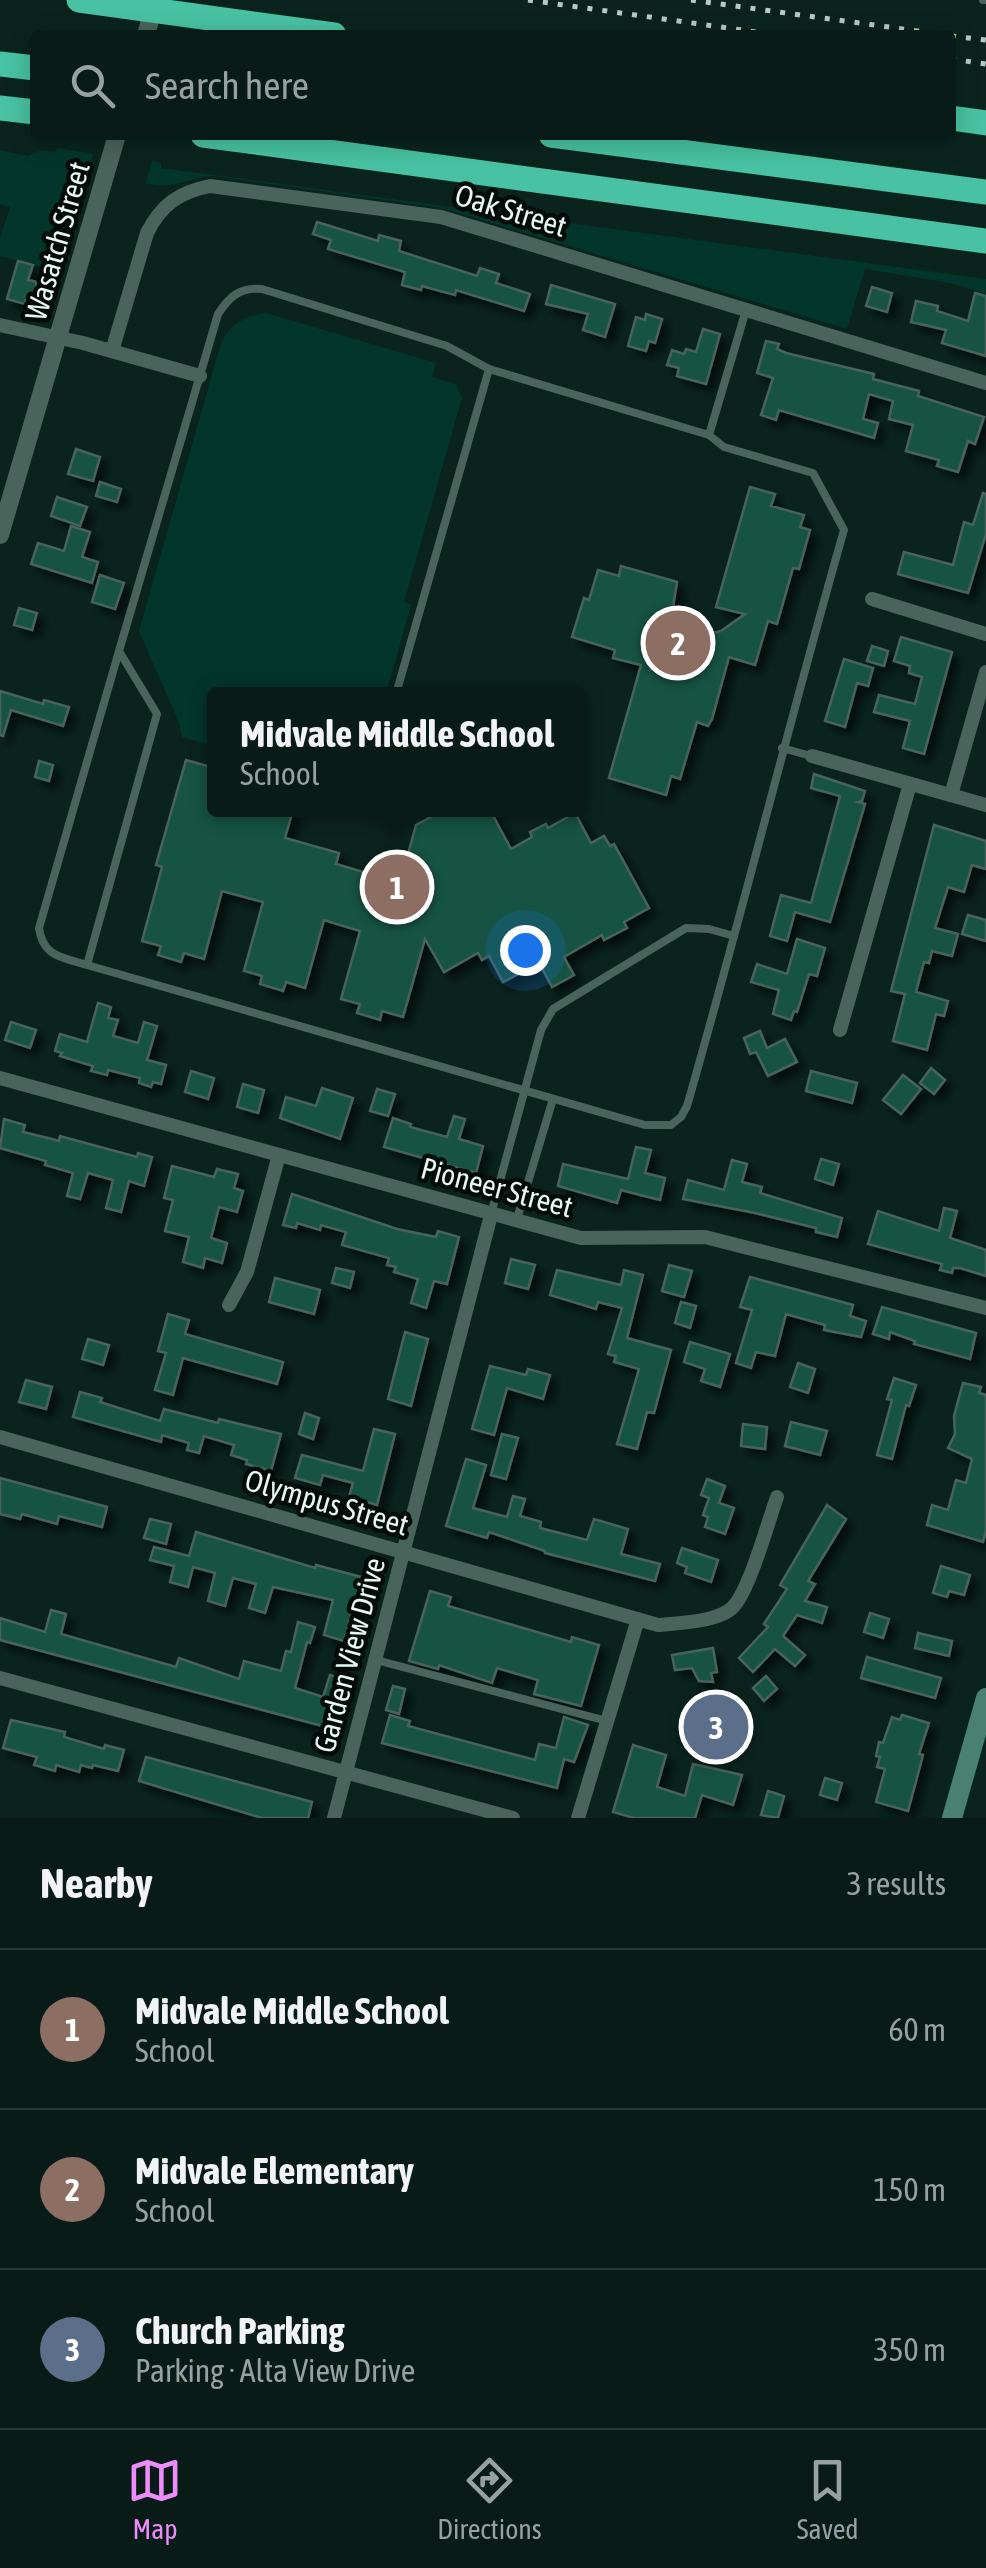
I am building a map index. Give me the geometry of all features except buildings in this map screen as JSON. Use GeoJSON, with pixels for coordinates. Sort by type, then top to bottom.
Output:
{"type":"FeatureCollection","features":[{"type":"Feature","properties":{"kind":"highway"},"geometry":{"type":"LineString","coordinates":[[85,1],[297,30]]}},
{"type":"Feature","properties":{"kind":"highway"},"geometry":{"type":"LineString","coordinates":[[0,64],[30,67]]}},
{"type":"Feature","properties":{"kind":"highway"},"geometry":{"type":"LineString","coordinates":[[0,108],[30,111]]}},
{"type":"Feature","properties":{"kind":"highway"},"geometry":{"type":"LineString","coordinates":[[956,119],[986,123]]}},
{"type":"Feature","properties":{"kind":"highway"},"geometry":{"type":"LineString","coordinates":[[239,140],[986,242]]}},
{"type":"Feature","properties":{"kind":"highway"},"geometry":{"type":"LineString","coordinates":[[588,140],[986,192]]}},
{"type":"Feature","properties":{"kind":"main road"},"geometry":{"type":"LineString","coordinates":[[952,1818],[986,1698]]}},
{"type":"Feature","properties":{"kind":"street"},"geometry":{"type":"LineString","coordinates":[[147,30],[156,0]]}},
{"type":"Feature","properties":{"kind":"street","name":"Wasatch Street"},"geometry":{"type":"LineString","coordinates":[[0,536],[116,140]]}},
{"type":"Feature","properties":{"kind":"street","name":"Oak Street"},"geometry":{"type":"LineString","coordinates":[[112,351],[155,217],[170,201],[189,190],[210,186],[441,217],[986,382]]}},
{"type":"Feature","properties":{"kind":"street"},"geometry":{"type":"LineString","coordinates":[[0,324],[200,376]]}},
{"type":"Feature","properties":{"kind":"street"},"geometry":{"type":"LineString","coordinates":[[872,598],[986,634]]}},
{"type":"Feature","properties":{"kind":"street"},"geometry":{"type":"LineString","coordinates":[[951,795],[986,672]]}},
{"type":"Feature","properties":{"kind":"street"},"geometry":{"type":"LineString","coordinates":[[812,756],[986,805]]}},
{"type":"Feature","properties":{"kind":"street"},"geometry":{"type":"LineString","coordinates":[[840,1030],[910,784]]}},
{"type":"Feature","properties":{"kind":"street","name":"Pioneer Street"},"geometry":{"type":"LineString","coordinates":[[0,1078],[582,1238],[706,1237],[986,1308]]}},
{"type":"Feature","properties":{"kind":"street"},"geometry":{"type":"LineString","coordinates":[[229,1305],[247,1272],[279,1155]]}},
{"type":"Feature","properties":{"kind":"street","name":"Garden View Drive"},"geometry":{"type":"LineString","coordinates":[[334,1818],[490,1215]]}},
{"type":"Feature","properties":{"kind":"street","name":"Olympus Street"},"geometry":{"type":"LineString","coordinates":[[0,1438],[658,1624],[716,1616],[732,1609],[777,1497]]}},
{"type":"Feature","properties":{"kind":"street"},"geometry":{"type":"LineString","coordinates":[[578,1818],[638,1619]]}},
{"type":"Feature","properties":{"kind":"street"},"geometry":{"type":"LineString","coordinates":[[0,1678],[513,1818]]}},
{"type":"Feature","properties":{"kind":"lane"},"geometry":{"type":"LineString","coordinates":[[247,288],[262,288],[447,346],[489,370],[710,435],[724,447],[812,473],[844,530],[687,1106],[681,1118],[671,1124],[646,1125],[87,966],[49,952],[41,943],[39,928],[119,650],[218,314],[229,298],[247,288]]}},
{"type":"Feature","properties":{"kind":"lane"},"geometry":{"type":"LineString","coordinates":[[710,435],[746,310]]}},
{"type":"Feature","properties":{"kind":"lane"},"geometry":{"type":"LineString","coordinates":[[398,687],[489,370]]}},
{"type":"Feature","properties":{"kind":"lane"},"geometry":{"type":"LineString","coordinates":[[87,966],[157,714],[119,650]]}},
{"type":"Feature","properties":{"kind":"lane"},"geometry":{"type":"LineString","coordinates":[[782,748],[812,756]]}},
{"type":"Feature","properties":{"kind":"lane"},"geometry":{"type":"LineString","coordinates":[[490,1215],[541,1030],[553,1009],[686,928],[734,936]]}},
{"type":"Feature","properties":{"kind":"lane"},"geometry":{"type":"LineString","coordinates":[[516,1222],[553,1099]]}},
{"type":"Feature","properties":{"kind":"lane"},"geometry":{"type":"LineString","coordinates":[[376,1660],[608,1721]]}},
{"type":"Feature","properties":{"kind":"green space"},"geometry":{"type":"Polygon","coordinates":[[[58,148],[93,154],[60,272],[0,256],[0,238],[10,207],[0,204],[0,150],[28,156],[41,150],[55,152],[58,148]]]}},
{"type":"Feature","properties":{"kind":"green space"},"geometry":{"type":"Polygon","coordinates":[[[152,161],[161,163],[161,168],[986,279],[986,294],[951,283],[865,269],[847,329],[442,208],[212,176],[171,185],[146,183],[152,161]]]}},
{"type":"Feature","properties":{"kind":"green space"},"geometry":{"type":"Polygon","coordinates":[[[266,313],[436,363],[432,377],[456,384],[462,398],[404,602],[411,605],[388,687],[207,687],[207,744],[182,737],[139,631],[221,343],[229,330],[252,316],[266,313]]]}},
{"type":"Feature","properties":{"kind":"railway"},"geometry":{"type":"LineString","coordinates":[[528,0],[742,30]]}},
{"type":"Feature","properties":{"kind":"railway"},"geometry":{"type":"LineString","coordinates":[[691,0],[910,30]]}},
{"type":"Feature","properties":{"kind":"railway"},"geometry":{"type":"LineString","coordinates":[[956,37],[986,40]]}},
{"type":"Feature","properties":{"kind":"railway"},"geometry":{"type":"LineString","coordinates":[[956,60],[986,64]]}},
{"type":"Feature","properties":{"kind":"place","name":"Midvale Elementary"},"geometry":{"type":"Point","coordinates":[678,643]}},
{"type":"Feature","properties":{"kind":"place","name":"Midvale Middle School"},"geometry":{"type":"Point","coordinates":[397,887]}},
{"type":"Feature","properties":{"kind":"place","name":"Church Parking"},"geometry":{"type":"Point","coordinates":[716,1727]}}]}
